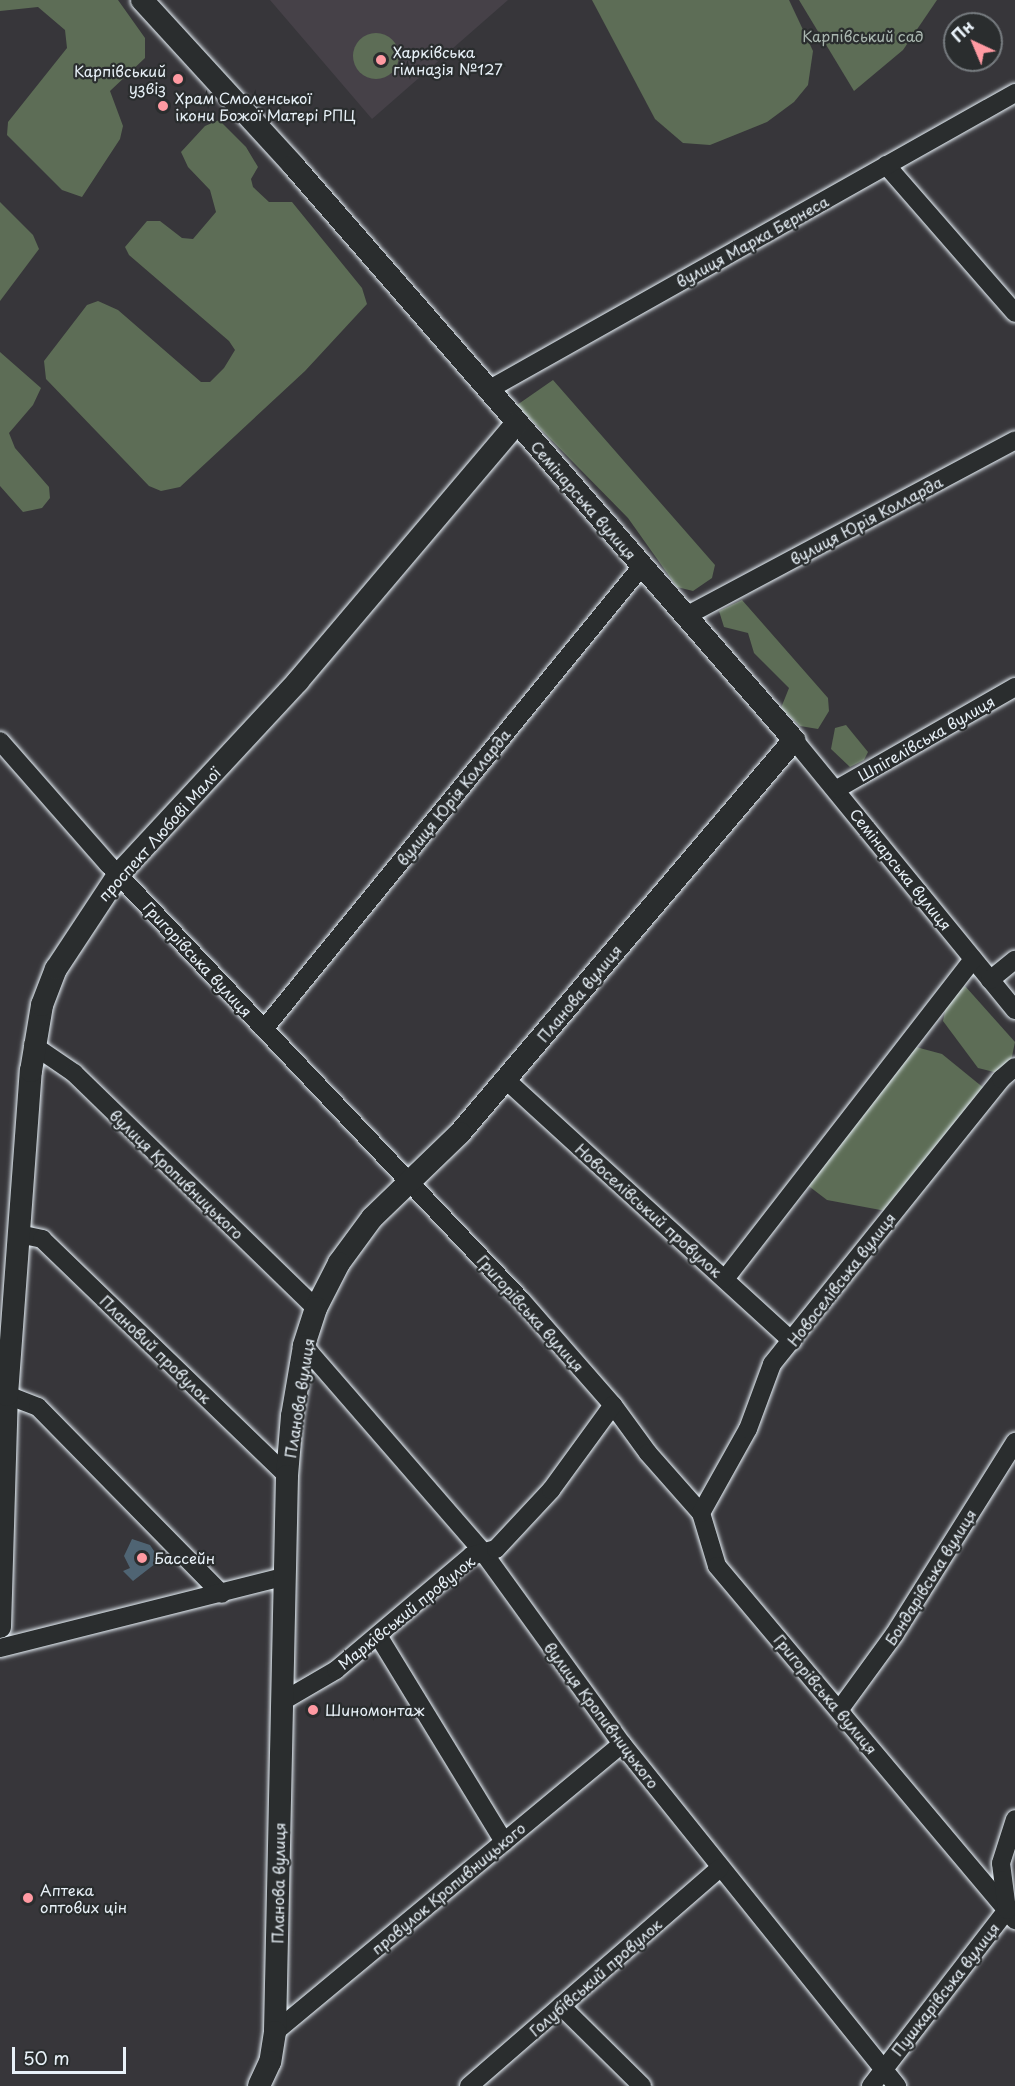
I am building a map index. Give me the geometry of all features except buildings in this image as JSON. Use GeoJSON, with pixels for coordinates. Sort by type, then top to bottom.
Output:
{"type":"FeatureCollection","features":[{"type":"Feature","properties":{"kind":"main road","name":"Семінарська вулиця"},"geometry":{"type":"LineString","coordinates":[[142,0],[794,740]]}},
{"type":"Feature","properties":{"kind":"main road","name":"проспект Любові Малої"},"geometry":{"type":"LineString","coordinates":[[0,1627],[7,1395],[33,1045],[56,969],[118,875],[297,681],[517,423]]}},
{"type":"Feature","properties":{"kind":"main road","name":"Планова вулиця"},"geometry":{"type":"LineString","coordinates":[[259,2086],[270,2062],[275,2032],[283,1701],[283,1577],[287,1476],[304,1346],[316,1308],[339,1263],[372,1218],[410,1183],[505,1079],[794,740]]}},
{"type":"Feature","properties":{"kind":"street","name":"вулиця Марка Бернеса"},"geometry":{"type":"LineString","coordinates":[[488,390],[1015,93]]}},
{"type":"Feature","properties":{"kind":"street"},"geometry":{"type":"LineString","coordinates":[[886,165],[1015,313]]}},
{"type":"Feature","properties":{"kind":"street","name":"вулиця Юрія Колларда"},"geometry":{"type":"LineString","coordinates":[[686,616],[1015,440]]}},
{"type":"Feature","properties":{"kind":"street","name":"вулиця Юрія Колларда"},"geometry":{"type":"LineString","coordinates":[[264,1029],[642,566]]}},
{"type":"Feature","properties":{"kind":"street","name":"Шпігелівська вулиця"},"geometry":{"type":"LineString","coordinates":[[837,789],[1015,687]]}},
{"type":"Feature","properties":{"kind":"street","name":"Семінарська вулиця"},"geometry":{"type":"LineString","coordinates":[[794,740],[837,789],[1015,1010]]}},
{"type":"Feature","properties":{"kind":"street","name":"Григорівська вулиця"},"geometry":{"type":"LineString","coordinates":[[0,741],[118,875],[410,1183],[613,1405],[648,1453],[701,1513],[717,1566],[840,1708],[1011,1915]]}},
{"type":"Feature","properties":{"kind":"street"},"geometry":{"type":"LineString","coordinates":[[725,1279],[973,959]]}},
{"type":"Feature","properties":{"kind":"street"},"geometry":{"type":"LineString","coordinates":[[990,980],[1015,960]]}},
{"type":"Feature","properties":{"kind":"street","name":"вулиця Кропивницького"},"geometry":{"type":"LineString","coordinates":[[33,1045],[74,1073],[316,1308]]}},
{"type":"Feature","properties":{"kind":"street","name":"Новоселівська вулиця"},"geometry":{"type":"LineString","coordinates":[[701,1513],[748,1429],[772,1364],[1001,1079],[1015,1067]]}},
{"type":"Feature","properties":{"kind":"street","name":"Новоселівський провулок"},"geometry":{"type":"LineString","coordinates":[[505,1079],[792,1341]]}},
{"type":"Feature","properties":{"kind":"street","name":"Плановий провулок"},"geometry":{"type":"LineString","coordinates":[[19,1234],[42,1239],[287,1476]]}},
{"type":"Feature","properties":{"kind":"street","name":"вулиця Кропивницького"},"geometry":{"type":"LineString","coordinates":[[304,1346],[483,1552],[622,1743],[897,2086]]}},
{"type":"Feature","properties":{"kind":"street"},"geometry":{"type":"LineString","coordinates":[[7,1395],[38,1407],[222,1594]]}},
{"type":"Feature","properties":{"kind":"street","name":"Марківський провулок"},"geometry":{"type":"LineString","coordinates":[[283,1701],[336,1670],[379,1637],[471,1556],[496,1549],[552,1490],[613,1405]]}},
{"type":"Feature","properties":{"kind":"street","name":"Бондарівська вулиця"},"geometry":{"type":"LineString","coordinates":[[840,1708],[894,1635],[1015,1442]]}},
{"type":"Feature","properties":{"kind":"street"},"geometry":{"type":"LineString","coordinates":[[0,1648],[283,1577]]}},
{"type":"Feature","properties":{"kind":"street"},"geometry":{"type":"LineString","coordinates":[[379,1637],[504,1842]]}},
{"type":"Feature","properties":{"kind":"street","name":"провулок Кропивницького"},"geometry":{"type":"LineString","coordinates":[[275,2032],[622,1743]]}},
{"type":"Feature","properties":{"kind":"street","name":"Пушкарівська вулиця"},"geometry":{"type":"LineString","coordinates":[[871,2086],[882,2069],[1011,1915],[1001,1863],[1015,1819]]}},
{"type":"Feature","properties":{"kind":"street","name":"Голубівський провулок"},"geometry":{"type":"LineString","coordinates":[[469,2086],[720,1868]]}},
{"type":"Feature","properties":{"kind":"street"},"geometry":{"type":"LineString","coordinates":[[561,2006],[642,2086]]}},
{"type":"Feature","properties":{"kind":"shaded area","name":"Харківська гімназія №127"},"geometry":{"type":"Polygon","coordinates":[[[270,0],[508,0],[372,119],[270,0]]]}},
{"type":"Feature","properties":{"kind":"green space"},"geometry":{"type":"Polygon","coordinates":[[[0,0],[118,0],[145,38],[145,58],[110,91],[123,126],[120,139],[82,197],[62,190],[7,135],[8,122],[67,48],[65,30],[38,7],[0,11],[0,0]]]}},
{"type":"Feature","properties":{"kind":"green space"},"geometry":{"type":"Polygon","coordinates":[[[592,0],[789,0],[813,51],[808,85],[794,102],[767,122],[710,145],[683,143],[655,119],[592,0]]]}},
{"type":"Feature","properties":{"kind":"green space","name":"Карпівський сад"},"geometry":{"type":"Polygon","coordinates":[[[799,0],[937,0],[903,50],[854,91],[799,0]]]}},
{"type":"Feature","properties":{"kind":"green space"},"geometry":{"type":"Polygon","coordinates":[[[376,33],[392,40],[399,56],[392,72],[376,79],[360,72],[353,56],[360,40],[376,33]]]}},
{"type":"Feature","properties":{"kind":"green space"},"geometry":{"type":"Polygon","coordinates":[[[219,120],[246,147],[258,167],[251,179],[253,187],[269,202],[292,202],[362,288],[367,304],[305,371],[180,487],[161,491],[149,486],[46,379],[44,361],[87,305],[98,301],[118,310],[201,382],[210,382],[224,368],[235,350],[229,341],[129,255],[125,247],[147,221],[160,221],[182,238],[193,239],[216,212],[210,190],[188,167],[181,152],[205,126],[219,120]]]}},
{"type":"Feature","properties":{"kind":"green space"},"geometry":{"type":"Polygon","coordinates":[[[0,202],[33,235],[39,249],[0,301],[0,202]]]}},
{"type":"Feature","properties":{"kind":"green space"},"geometry":{"type":"Polygon","coordinates":[[[0,352],[41,388],[33,405],[9,433],[15,448],[49,487],[50,498],[42,508],[23,512],[0,486],[0,352]]]}},
{"type":"Feature","properties":{"kind":"green space"},"geometry":{"type":"Polygon","coordinates":[[[553,380],[715,565],[712,578],[693,591],[677,587],[628,518],[517,405],[553,380]]]}},
{"type":"Feature","properties":{"kind":"green space"},"geometry":{"type":"Polygon","coordinates":[[[742,600],[828,698],[829,711],[818,729],[800,726],[781,708],[789,688],[754,653],[748,633],[724,627],[719,611],[742,600]]]}},
{"type":"Feature","properties":{"kind":"green space"},"geometry":{"type":"Polygon","coordinates":[[[846,725],[868,752],[864,760],[850,767],[831,749],[835,728],[846,725]]]}},
{"type":"Feature","properties":{"kind":"green space"},"geometry":{"type":"Polygon","coordinates":[[[965,986],[1015,1042],[1011,1061],[998,1073],[978,1068],[943,1021],[947,1002],[965,986]]]}},
{"type":"Feature","properties":{"kind":"green space"},"geometry":{"type":"Polygon","coordinates":[[[916,1047],[942,1054],[985,1089],[886,1211],[827,1200],[806,1184],[916,1047]]]}},
{"type":"Feature","properties":{"kind":"water","name":"Бассейн"},"geometry":{"type":"Polygon","coordinates":[[[132,1539],[150,1545],[160,1560],[133,1581],[123,1571],[130,1568],[124,1556],[132,1539]]]}},
{"type":"Feature","properties":{"kind":"place","name":"Харківська гімназія №127"},"geometry":{"type":"Point","coordinates":[381,60]}},
{"type":"Feature","properties":{"kind":"place","name":"Карпівський узвіз"},"geometry":{"type":"Point","coordinates":[178,79]}},
{"type":"Feature","properties":{"kind":"place","name":"Храм Смоленської ікони Божої Матері РПЦ"},"geometry":{"type":"Point","coordinates":[163,106]}},
{"type":"Feature","properties":{"kind":"place","name":"Бассейн"},"geometry":{"type":"Point","coordinates":[142,1558]}},
{"type":"Feature","properties":{"kind":"place","name":"Шиномонтаж"},"geometry":{"type":"Point","coordinates":[313,1710]}},
{"type":"Feature","properties":{"kind":"place","name":"Аптека оптових цін"},"geometry":{"type":"Point","coordinates":[28,1898]}}]}
